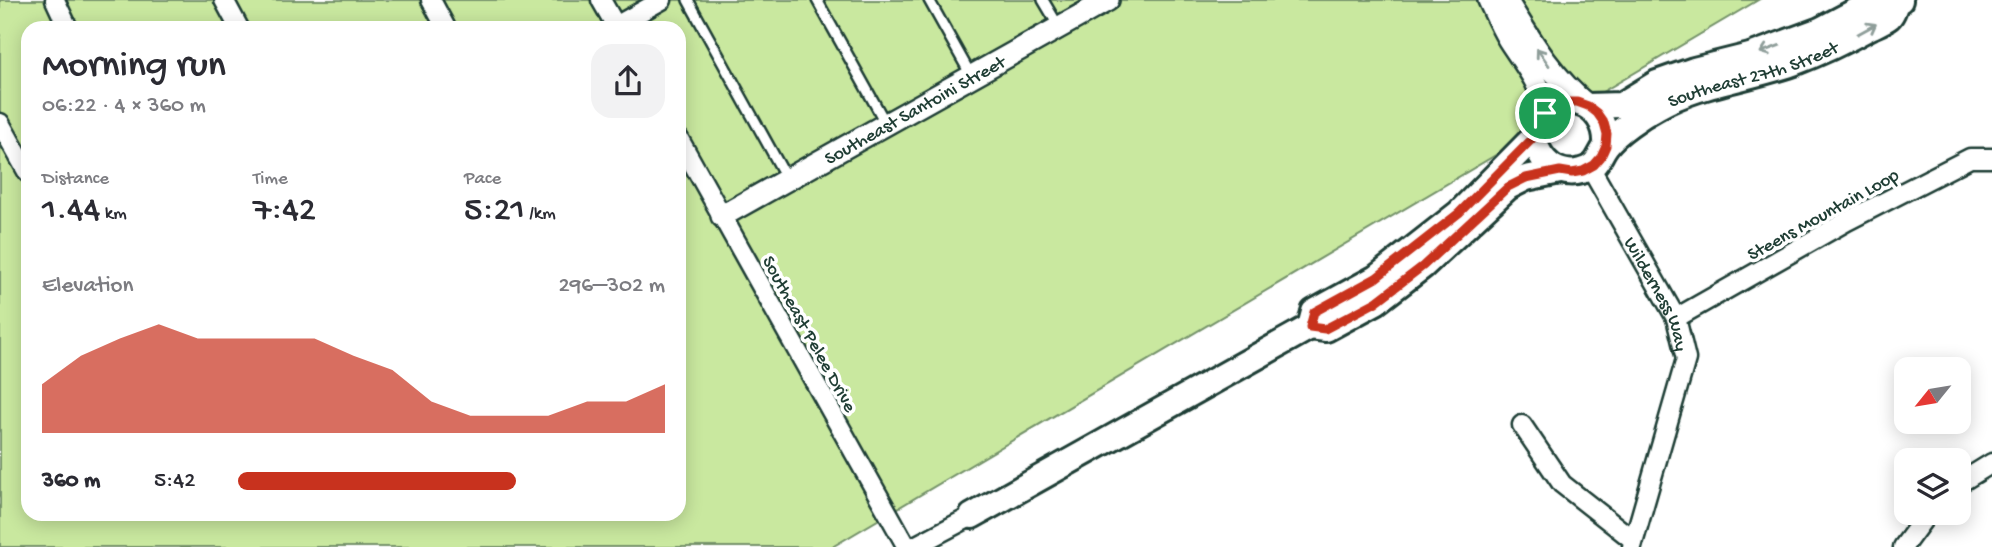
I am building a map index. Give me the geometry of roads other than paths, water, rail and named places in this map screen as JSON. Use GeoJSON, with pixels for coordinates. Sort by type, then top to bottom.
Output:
{"type":"FeatureCollection","features":[{"type":"Feature","properties":{"kind":"main road","name":"Southeast 27th Street"},"geometry":{"type":"LineString","coordinates":[[1588,106],[1621,105],[1657,83],[1695,69],[1750,56],[1890,1],[1890,16],[1840,44],[1793,63],[1680,94],[1630,125],[1606,146]]}},
{"type":"Feature","properties":{"kind":"main road"},"geometry":{"type":"LineString","coordinates":[[1310,327],[1314,312],[1376,278],[1459,213],[1554,106],[1577,102],[1588,106],[1604,123],[1606,146],[1601,157],[1590,167],[1572,173],[1560,171],[1550,166],[1537,146],[1540,124]]}},
{"type":"Feature","properties":{"kind":"main road"},"geometry":{"type":"LineString","coordinates":[[972,516],[1310,327],[1325,329],[1376,302],[1423,266],[1508,187],[1526,178],[1560,171]]}},
{"type":"Feature","properties":{"kind":"street"},"geometry":{"type":"LineString","coordinates":[[55,0],[65,21]]}},
{"type":"Feature","properties":{"kind":"street"},"geometry":{"type":"LineString","coordinates":[[224,0],[235,21]]}},
{"type":"Feature","properties":{"kind":"street"},"geometry":{"type":"LineString","coordinates":[[430,0],[442,21]]}},
{"type":"Feature","properties":{"kind":"street"},"geometry":{"type":"LineString","coordinates":[[601,0],[612,21]]}},
{"type":"Feature","properties":{"kind":"street"},"geometry":{"type":"LineString","coordinates":[[625,21],[662,0]]}},
{"type":"Feature","properties":{"kind":"street","name":"Southeast Santoini Street"},"geometry":{"type":"LineString","coordinates":[[722,216],[1108,0]]}},
{"type":"Feature","properties":{"kind":"street"},"geometry":{"type":"LineString","coordinates":[[1489,0],[1542,94],[1540,124]]}},
{"type":"Feature","properties":{"kind":"street"},"geometry":{"type":"LineString","coordinates":[[1506,0],[1566,88],[1588,106]]}},
{"type":"Feature","properties":{"kind":"street"},"geometry":{"type":"LineString","coordinates":[[0,124],[21,161]]}},
{"type":"Feature","properties":{"kind":"street","name":"Southeast Pelee Drive"},"geometry":{"type":"LineString","coordinates":[[686,152],[907,547]]}},
{"type":"Feature","properties":{"kind":"street","name":"Steens Mountain Loop"},"geometry":{"type":"LineString","coordinates":[[1676,318],[1847,221],[1970,158],[1992,158]]}},
{"type":"Feature","properties":{"kind":"street","name":"Wilderness Way"},"geometry":{"type":"LineString","coordinates":[[1590,167],[1676,318],[1686,359],[1632,543]]}},
{"type":"Feature","properties":{"kind":"street"},"geometry":{"type":"LineString","coordinates":[[1522,425],[1562,484],[1632,543]]}},
{"type":"Feature","properties":{"kind":"street"},"geometry":{"type":"LineString","coordinates":[[1971,476],[1992,463]]}},
{"type":"Feature","properties":{"kind":"street"},"geometry":{"type":"LineString","coordinates":[[913,547],[972,516]]}},
{"type":"Feature","properties":{"kind":"street"},"geometry":{"type":"LineString","coordinates":[[1903,547],[1919,525]]}},
{"type":"Feature","properties":{"kind":"lane"},"geometry":{"type":"LineString","coordinates":[[688,0],[788,180]]}},
{"type":"Feature","properties":{"kind":"lane"},"geometry":{"type":"LineString","coordinates":[[817,0],[886,125]]}},
{"type":"Feature","properties":{"kind":"lane"},"geometry":{"type":"LineString","coordinates":[[929,0],[972,77]]}},
{"type":"Feature","properties":{"kind":"lane"},"geometry":{"type":"LineString","coordinates":[[1043,0],[1059,27]]}}]}
